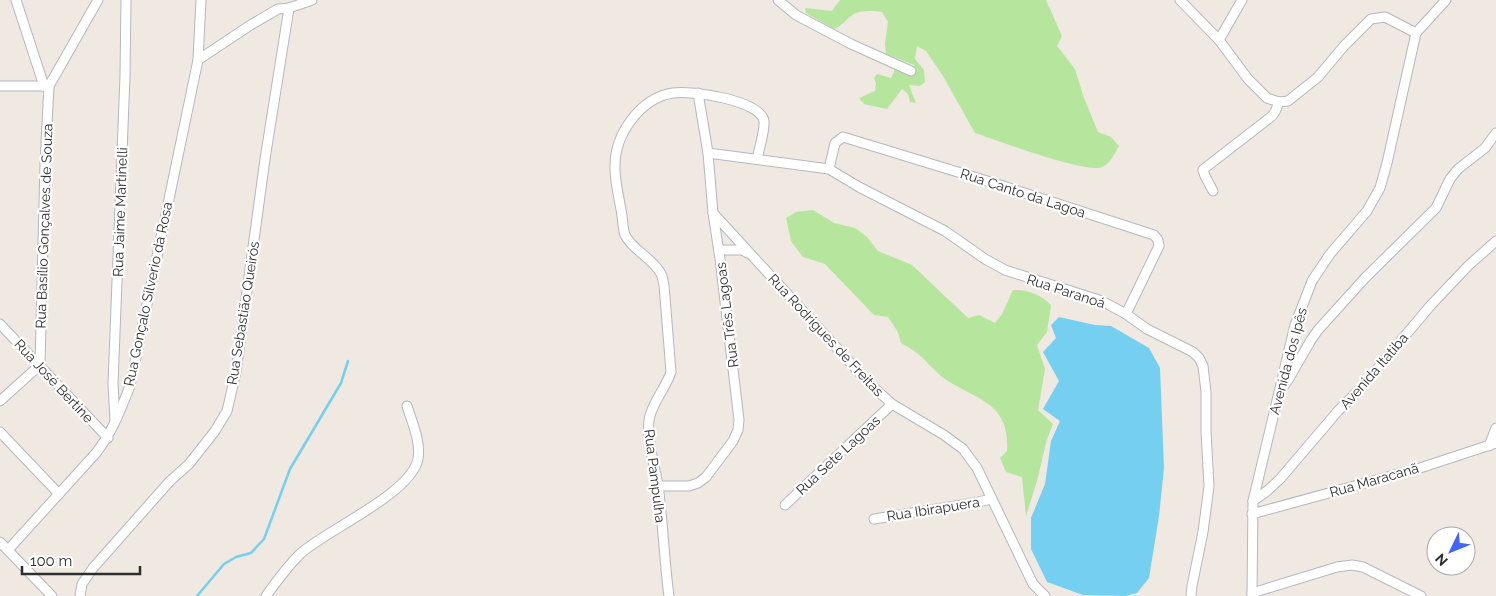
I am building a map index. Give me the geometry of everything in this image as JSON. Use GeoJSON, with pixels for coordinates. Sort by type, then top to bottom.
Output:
{"type":"FeatureCollection","features":[{"type":"Feature","properties":{"kind":"street"},"geometry":{"type":"LineString","coordinates":[[16,0],[47,86]]}},
{"type":"Feature","properties":{"kind":"street","name":"Rua Jaime Martinelli"},"geometry":{"type":"LineString","coordinates":[[116,423],[114,384],[126,0]]}},
{"type":"Feature","properties":{"kind":"street","name":"Rua Gonçalo Silverio da Rosa"},"geometry":{"type":"LineString","coordinates":[[8,550],[108,438],[116,423],[130,386],[198,60],[202,0]]}},
{"type":"Feature","properties":{"kind":"street"},"geometry":{"type":"LineString","coordinates":[[198,60],[249,26],[278,10],[312,0]]}},
{"type":"Feature","properties":{"kind":"street"},"geometry":{"type":"LineString","coordinates":[[778,0],[796,15],[851,44],[911,71]]}},
{"type":"Feature","properties":{"kind":"street"},"geometry":{"type":"LineString","coordinates":[[1180,0],[1219,40],[1248,79],[1267,98],[1279,102],[1288,101],[1318,77],[1344,46],[1371,19],[1385,17],[1416,33],[1446,0]]}},
{"type":"Feature","properties":{"kind":"street"},"geometry":{"type":"LineString","coordinates":[[1219,40],[1242,0]]}},
{"type":"Feature","properties":{"kind":"street"},"geometry":{"type":"LineString","coordinates":[[47,86],[97,1]]}},
{"type":"Feature","properties":{"kind":"street","name":"Rua Sebastião Queirós"},"geometry":{"type":"LineString","coordinates":[[80,596],[82,584],[93,568],[170,481],[189,464],[215,431],[226,410],[236,372],[265,159],[289,8]]}},
{"type":"Feature","properties":{"kind":"street","name":"Avenida dos Ipês"},"geometry":{"type":"LineString","coordinates":[[1252,595],[1253,501],[1295,324],[1312,281],[1330,254],[1367,211],[1380,188],[1390,154],[1416,33]]}},
{"type":"Feature","properties":{"kind":"street"},"geometry":{"type":"LineString","coordinates":[[0,86],[47,86]]}},
{"type":"Feature","properties":{"kind":"street","name":"Rua Basílio Gonçalves de Souza"},"geometry":{"type":"LineString","coordinates":[[40,365],[47,86]]}},
{"type":"Feature","properties":{"kind":"street","name":"Rua Pampulha"},"geometry":{"type":"LineString","coordinates":[[669,596],[658,486],[649,432],[651,411],[668,382],[671,372],[664,285],[662,274],[624,234],[615,167],[617,149],[620,137],[639,110],[657,98],[674,93],[698,93],[731,100],[751,107],[759,113],[764,120],[764,128],[757,159]]}},
{"type":"Feature","properties":{"kind":"street","name":"Rua Três Lagoas"},"geometry":{"type":"LineString","coordinates":[[658,486],[690,486],[702,480],[733,440],[738,430],[739,420],[713,212],[708,153],[698,93]]}},
{"type":"Feature","properties":{"kind":"street"},"geometry":{"type":"LineString","coordinates":[[1213,192],[1203,170],[1272,116],[1279,102]]}},
{"type":"Feature","properties":{"kind":"street"},"geometry":{"type":"LineString","coordinates":[[1278,393],[1318,330],[1365,278],[1436,208],[1450,179],[1458,169],[1485,148],[1496,134]]}},
{"type":"Feature","properties":{"kind":"street","name":"Rua Canto da Lagoa"},"geometry":{"type":"LineString","coordinates":[[829,169],[835,143],[843,137],[1154,235],[1158,240],[1159,246],[1126,314]]}},
{"type":"Feature","properties":{"kind":"street","name":"Rua Paranoá"},"geometry":{"type":"LineString","coordinates":[[708,153],[829,169],[859,187],[945,230],[1005,270],[1102,301],[1126,314],[1146,329],[1192,352],[1199,358],[1203,366],[1206,392],[1209,486],[1207,507],[1192,586],[1192,596]]}},
{"type":"Feature","properties":{"kind":"street","name":"Rua Rodrigues de Freitas"},"geometry":{"type":"LineString","coordinates":[[713,212],[869,383],[892,404],[944,435],[963,449],[977,468],[1033,584],[1045,596]]}},
{"type":"Feature","properties":{"kind":"street","name":"Avenida Itatiba"},"geometry":{"type":"LineString","coordinates":[[1253,501],[1280,479],[1431,306],[1468,266],[1496,241]]}},
{"type":"Feature","properties":{"kind":"street"},"geometry":{"type":"LineString","coordinates":[[719,250],[742,250],[752,255]]}},
{"type":"Feature","properties":{"kind":"street","name":"Rua José Bertine"},"geometry":{"type":"LineString","coordinates":[[0,324],[108,438]]}},
{"type":"Feature","properties":{"kind":"street"},"geometry":{"type":"LineString","coordinates":[[0,402],[40,365]]}},
{"type":"Feature","properties":{"kind":"street"},"geometry":{"type":"LineString","coordinates":[[114,384],[130,386]]}},
{"type":"Feature","properties":{"kind":"street","name":"Rua Sete Lagoas"},"geometry":{"type":"LineString","coordinates":[[785,505],[892,404]]}},
{"type":"Feature","properties":{"kind":"street"},"geometry":{"type":"LineString","coordinates":[[266,596],[284,571],[301,553],[403,484],[413,471],[418,458],[417,441],[407,406]]}},
{"type":"Feature","properties":{"kind":"street"},"geometry":{"type":"LineString","coordinates":[[1493,444],[1496,428]]}},
{"type":"Feature","properties":{"kind":"street"},"geometry":{"type":"LineString","coordinates":[[0,432],[59,494]]}},
{"type":"Feature","properties":{"kind":"street","name":"Rua Maracanã"},"geometry":{"type":"LineString","coordinates":[[1252,514],[1411,470],[1493,444]]}},
{"type":"Feature","properties":{"kind":"street","name":"Rua Ibirapuera"},"geometry":{"type":"LineString","coordinates":[[874,519],[991,499]]}},
{"type":"Feature","properties":{"kind":"street"},"geometry":{"type":"LineString","coordinates":[[0,542],[52,596]]}},
{"type":"Feature","properties":{"kind":"street"},"geometry":{"type":"LineString","coordinates":[[1252,595],[1337,567],[1352,565],[1363,567],[1420,596]]}},
{"type":"Feature","properties":{"kind":"green space"},"geometry":{"type":"Polygon","coordinates":[[[840,0],[1046,0],[1062,36],[1057,46],[1075,69],[1098,132],[1111,137],[1119,146],[1107,163],[1102,167],[1093,168],[1060,161],[975,133],[943,76],[926,51],[917,46],[915,59],[924,70],[925,82],[920,86],[909,85],[916,103],[910,102],[908,94],[902,89],[887,109],[864,104],[859,98],[875,91],[876,83],[874,78],[877,74],[891,78],[894,68],[908,74],[916,71],[914,65],[886,54],[885,43],[888,22],[882,12],[868,11],[857,13],[834,29],[806,13],[805,8],[832,11],[840,0]]]}},
{"type":"Feature","properties":{"kind":"green space"},"geometry":{"type":"Polygon","coordinates":[[[813,210],[834,223],[855,228],[867,237],[878,251],[912,265],[968,318],[979,315],[995,323],[1002,314],[1013,290],[1034,293],[1051,305],[1047,332],[1037,345],[1045,369],[1038,410],[1053,424],[1047,439],[1026,516],[1022,477],[1006,472],[1000,458],[1007,451],[1007,435],[1003,422],[997,412],[980,399],[945,379],[917,353],[901,343],[898,332],[888,317],[874,315],[825,264],[803,257],[791,241],[786,218],[796,212],[813,210]]]}},
{"type":"Feature","properties":{"kind":"water"},"geometry":{"type":"Polygon","coordinates":[[[1059,317],[1095,325],[1111,326],[1149,348],[1160,368],[1164,468],[1159,516],[1149,578],[1137,593],[1125,596],[1083,595],[1047,582],[1031,549],[1031,518],[1045,484],[1051,441],[1060,421],[1043,409],[1059,381],[1043,352],[1056,338],[1051,325],[1059,317]]]}},
{"type":"Feature","properties":{"kind":"waterway"},"geometry":{"type":"LineString","coordinates":[[197,596],[224,564],[236,557],[251,553],[264,539],[290,469],[341,383],[348,361]]}}]}
